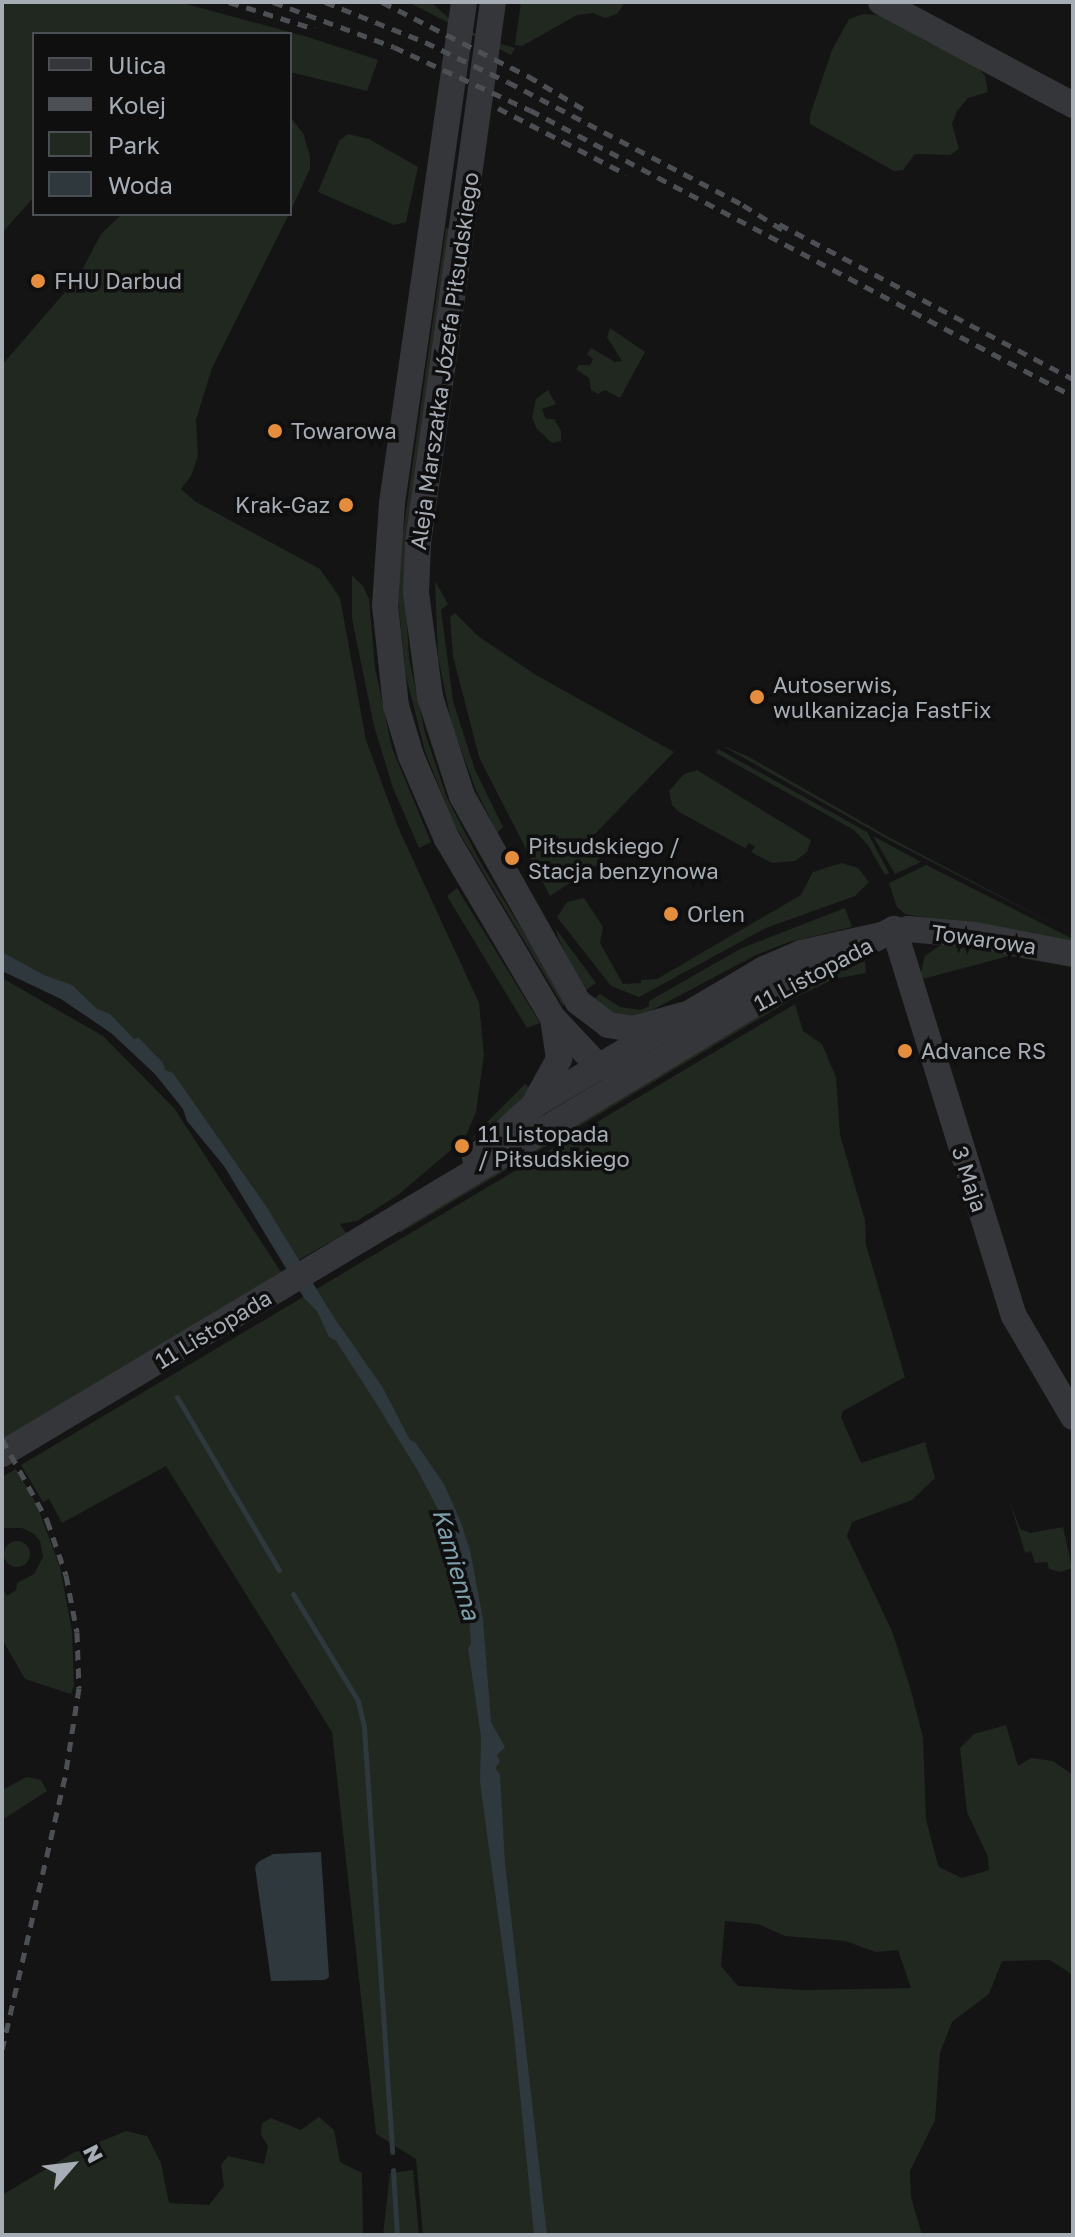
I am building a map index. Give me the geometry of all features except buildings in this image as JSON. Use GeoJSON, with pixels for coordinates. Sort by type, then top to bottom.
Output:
{"type":"FeatureCollection","features":[{"type":"Feature","properties":{"kind":"street","name":"Aleja Marszałka Józefa Piłsudskiego"},"geometry":{"type":"LineString","coordinates":[[464,2],[433,204],[385,572],[394,694],[411,756],[447,839],[553,1018],[598,1066]]}},
{"type":"Feature","properties":{"kind":"street","name":"Aleja Marszałka Józefa Piłsudskiego"},"geometry":{"type":"LineString","coordinates":[[493,2],[418,543],[416,593],[424,660],[443,745],[462,796],[578,1002],[608,1025],[633,1029],[683,1015]]}},
{"type":"Feature","properties":{"kind":"street"},"geometry":{"type":"LineString","coordinates":[[881,2],[1073,105]]}},
{"type":"Feature","properties":{"kind":"street","name":"Towarowa"},"geometry":{"type":"LineString","coordinates":[[894,929],[956,932],[1073,954]]}},
{"type":"Feature","properties":{"kind":"street","name":"11 Listopada"},"geometry":{"type":"LineString","coordinates":[[424,1202],[534,1105],[683,1015],[764,969],[801,953],[894,929]]}},
{"type":"Feature","properties":{"kind":"street","name":"11 Listopada"},"geometry":{"type":"LineString","coordinates":[[2,1454],[786,985],[894,929]]}},
{"type":"Feature","properties":{"kind":"street","name":"3 Maja"},"geometry":{"type":"LineString","coordinates":[[894,929],[1014,1316],[1073,1417]]}},
{"type":"Feature","properties":{"kind":"street"},"geometry":{"type":"LineString","coordinates":[[567,1117],[598,1066],[592,1032],[578,1002]]}},
{"type":"Feature","properties":{"kind":"street","name":"Aleja Marszałka Józefa Piłsudskiego"},"geometry":{"type":"LineString","coordinates":[[534,1105],[559,1059],[553,1018]]}},
{"type":"Feature","properties":{"kind":"street"},"geometry":{"type":"LineString","coordinates":[[598,1066],[622,1069],[651,1066]]}},
{"type":"Feature","properties":{"kind":"green space"},"geometry":{"type":"Polygon","coordinates":[[[2,2],[179,2],[290,32],[32,32],[32,199],[2,233],[2,2]]]}},
{"type":"Feature","properties":{"kind":"green space"},"geometry":{"type":"Polygon","coordinates":[[[408,2],[431,2],[454,23],[488,40],[515,48],[511,55],[408,2]]]}},
{"type":"Feature","properties":{"kind":"green space"},"geometry":{"type":"Polygon","coordinates":[[[521,2],[625,2],[617,14],[605,18],[593,13],[577,15],[522,46],[515,45],[521,2]]]}},
{"type":"Feature","properties":{"kind":"green space"},"geometry":{"type":"Polygon","coordinates":[[[863,14],[885,16],[925,41],[975,64],[985,76],[988,92],[968,98],[957,111],[952,124],[959,149],[950,155],[915,154],[903,170],[894,171],[810,124],[810,115],[832,50],[849,19],[863,14]]]}},
{"type":"Feature","properties":{"kind":"green space"},"geometry":{"type":"Polygon","coordinates":[[[292,33],[378,60],[367,91],[292,72],[292,33]]]}},
{"type":"Feature","properties":{"kind":"green space"},"geometry":{"type":"Polygon","coordinates":[[[292,119],[303,133],[310,156],[310,169],[292,208],[292,119]]]}},
{"type":"Feature","properties":{"kind":"green space"},"geometry":{"type":"Polygon","coordinates":[[[348,134],[369,139],[418,167],[406,222],[394,225],[318,192],[339,141],[348,134]]]}},
{"type":"Feature","properties":{"kind":"green space"},"geometry":{"type":"Polygon","coordinates":[[[120,216],[288,216],[212,368],[196,420],[198,456],[191,476],[181,489],[196,502],[320,569],[340,598],[366,740],[398,827],[479,1003],[484,1055],[476,1112],[465,1138],[398,1195],[357,1221],[340,1224],[346,1233],[297,1261],[139,1045],[2,955],[2,365],[79,276],[101,234],[120,216]]]}},
{"type":"Feature","properties":{"kind":"green space"},"geometry":{"type":"Polygon","coordinates":[[[446,228],[451,229],[404,575],[409,658],[425,733],[447,798],[482,865],[567,1002],[563,1006],[453,822],[425,751],[406,676],[398,600],[400,554],[446,228]]]}},
{"type":"Feature","properties":{"kind":"green space"},"geometry":{"type":"Polygon","coordinates":[[[610,328],[645,352],[620,398],[605,390],[598,394],[591,390],[589,378],[576,369],[579,365],[590,365],[593,359],[587,354],[591,348],[615,362],[622,361],[607,337],[610,328]]]}},
{"type":"Feature","properties":{"kind":"green space"},"geometry":{"type":"Polygon","coordinates":[[[548,390],[556,404],[542,409],[546,419],[554,419],[561,431],[561,441],[552,443],[537,429],[532,418],[536,399],[548,390]]]}},
{"type":"Feature","properties":{"kind":"green space"},"geometry":{"type":"Polygon","coordinates":[[[352,575],[363,586],[369,599],[375,668],[392,748],[431,842],[419,848],[393,788],[374,726],[352,619],[352,575]]]}},
{"type":"Feature","properties":{"kind":"green space"},"geometry":{"type":"Polygon","coordinates":[[[435,581],[448,604],[441,610],[453,701],[475,770],[503,827],[497,833],[476,790],[452,725],[438,657],[435,581]]]}},
{"type":"Feature","properties":{"kind":"green space"},"geometry":{"type":"Polygon","coordinates":[[[455,613],[478,636],[536,675],[674,752],[592,837],[600,851],[598,864],[550,896],[479,757],[453,656],[450,617],[455,613]]]}},
{"type":"Feature","properties":{"kind":"green space"},"geometry":{"type":"Polygon","coordinates":[[[721,745],[749,757],[892,839],[1073,934],[891,841],[721,745]]]}},
{"type":"Feature","properties":{"kind":"green space"},"geometry":{"type":"Polygon","coordinates":[[[718,749],[867,832],[889,873],[885,875],[868,845],[854,830],[716,753],[718,749]]]}},
{"type":"Feature","properties":{"kind":"green space"},"geometry":{"type":"Polygon","coordinates":[[[697,770],[811,840],[807,852],[795,861],[772,863],[751,852],[755,847],[749,843],[745,848],[679,812],[672,805],[669,791],[684,774],[697,770]]]}},
{"type":"Feature","properties":{"kind":"green space"},"geometry":{"type":"Polygon","coordinates":[[[873,836],[921,862],[895,874],[873,836]]]}},
{"type":"Feature","properties":{"kind":"green space"},"geometry":{"type":"Polygon","coordinates":[[[841,863],[858,868],[869,882],[855,896],[766,928],[639,997],[611,986],[557,917],[567,902],[584,898],[603,927],[600,943],[623,984],[641,983],[641,980],[657,979],[801,895],[813,872],[841,863]]]}},
{"type":"Feature","properties":{"kind":"green space"},"geometry":{"type":"Polygon","coordinates":[[[926,865],[1073,939],[1073,944],[905,914],[897,907],[889,883],[926,865]]]}},
{"type":"Feature","properties":{"kind":"green space"},"geometry":{"type":"Polygon","coordinates":[[[457,888],[540,1023],[527,1028],[447,896],[457,888]]]}},
{"type":"Feature","properties":{"kind":"green space"},"geometry":{"type":"Polygon","coordinates":[[[845,908],[852,927],[789,942],[756,955],[641,1016],[617,1016],[591,1001],[600,994],[620,1007],[641,1010],[649,1006],[649,1001],[742,948],[845,908]]]}},
{"type":"Feature","properties":{"kind":"green space"},"geometry":{"type":"Polygon","coordinates":[[[556,929],[596,983],[583,992],[558,937],[556,929]]]}},
{"type":"Feature","properties":{"kind":"green space"},"geometry":{"type":"Polygon","coordinates":[[[943,943],[1056,961],[1054,964],[1009,956],[919,980],[925,956],[943,943]]]}},
{"type":"Feature","properties":{"kind":"green space"},"geometry":{"type":"Polygon","coordinates":[[[865,961],[866,973],[834,979],[792,999],[573,1130],[570,1126],[817,981],[865,961]]]}},
{"type":"Feature","properties":{"kind":"green space"},"geometry":{"type":"Polygon","coordinates":[[[2,978],[103,1036],[174,1108],[281,1272],[2,1443],[2,978]]]}},
{"type":"Feature","properties":{"kind":"green space"},"geometry":{"type":"Polygon","coordinates":[[[795,1004],[803,1031],[822,1044],[836,1077],[840,1135],[865,1220],[866,1245],[905,1377],[843,1411],[841,1417],[861,1463],[925,1442],[935,1478],[912,1500],[852,1522],[847,1536],[892,1631],[910,1687],[923,1737],[926,1819],[939,1867],[962,1878],[989,1870],[988,1857],[967,1812],[960,1748],[974,1734],[1006,1725],[1018,1766],[1031,1758],[1053,1761],[1073,1775],[1073,1975],[1050,1960],[1002,1961],[989,1994],[952,2022],[940,2053],[935,2120],[910,2171],[911,2197],[922,2235],[423,2235],[416,2159],[376,2134],[332,1732],[166,1466],[62,1523],[49,1499],[43,1502],[21,1465],[795,1004]],[[725,1921],[721,1966],[738,1986],[806,1990],[911,1988],[898,1950],[876,1952],[845,1941],[785,1936],[758,1924],[725,1921]]]}},
{"type":"Feature","properties":{"kind":"green space"},"geometry":{"type":"Polygon","coordinates":[[[525,1084],[535,1091],[471,1140],[484,1125],[525,1084]]]}},
{"type":"Feature","properties":{"kind":"green space"},"geometry":{"type":"Polygon","coordinates":[[[561,1132],[563,1136],[400,1233],[398,1229],[561,1132]]]}},
{"type":"Feature","properties":{"kind":"green space"},"geometry":{"type":"Polygon","coordinates":[[[16,1469],[36,1503],[60,1567],[72,1631],[74,1685],[71,1694],[25,1679],[2,1639],[2,1587],[7,1596],[16,1590],[17,1583],[34,1574],[43,1557],[40,1541],[34,1534],[22,1528],[2,1528],[2,1477],[16,1469]]]}},
{"type":"Feature","properties":{"kind":"green space"},"geometry":{"type":"Polygon","coordinates":[[[1009,1499],[1020,1529],[1030,1533],[1063,1527],[1072,1568],[1060,1572],[1049,1569],[1047,1562],[1035,1563],[1031,1551],[1025,1553],[1009,1499]]]}},
{"type":"Feature","properties":{"kind":"green space"},"geometry":{"type":"Polygon","coordinates":[[[17,1541],[26,1545],[30,1554],[26,1563],[17,1567],[8,1563],[4,1554],[8,1545],[17,1541]]]}},
{"type":"Feature","properties":{"kind":"green space"},"geometry":{"type":"Polygon","coordinates":[[[27,1777],[41,1780],[47,1791],[2,1820],[2,1790],[27,1777]]]}},
{"type":"Feature","properties":{"kind":"green space"},"geometry":{"type":"Polygon","coordinates":[[[319,2117],[334,2130],[340,2162],[362,2173],[363,2235],[2,2235],[2,2195],[73,2153],[126,2131],[147,2136],[161,2163],[169,2203],[209,2205],[224,2186],[221,2165],[228,2156],[264,2164],[268,2146],[261,2135],[262,2123],[271,2118],[301,2130],[319,2117]]]}},
{"type":"Feature","properties":{"kind":"green space"},"geometry":{"type":"Polygon","coordinates":[[[413,2170],[419,2235],[383,2235],[390,2173],[413,2170]]]}},
{"type":"Feature","properties":{"kind":"water","name":"Kamienna"},"geometry":{"type":"Polygon","coordinates":[[[2,952],[44,975],[72,985],[97,1009],[110,1014],[134,1039],[139,1038],[163,1063],[165,1070],[173,1073],[266,1206],[333,1316],[383,1388],[410,1440],[415,1442],[444,1484],[460,1520],[470,1550],[483,1619],[491,1722],[505,1747],[497,1755],[500,1762],[495,1768],[500,1774],[505,1863],[547,2235],[534,2234],[513,2025],[480,1782],[481,1737],[468,1648],[471,1644],[469,1618],[446,1525],[418,1471],[376,1403],[336,1341],[329,1337],[317,1311],[304,1298],[224,1166],[187,1121],[183,1109],[155,1074],[111,1033],[61,999],[2,971],[2,952]]]}},
{"type":"Feature","properties":{"kind":"water"},"geometry":{"type":"Polygon","coordinates":[[[321,1852],[329,1977],[325,1980],[271,1981],[255,1867],[273,1854],[321,1852]]]}},
{"type":"Feature","properties":{"kind":"waterway"},"geometry":{"type":"LineString","coordinates":[[177,1397],[279,1570]]}},
{"type":"Feature","properties":{"kind":"waterway"},"geometry":{"type":"LineString","coordinates":[[293,1594],[358,1701],[364,1727],[392,2152]]}},
{"type":"Feature","properties":{"kind":"waterway"},"geometry":{"type":"LineString","coordinates":[[393,2170],[397,2235]]}},
{"type":"Feature","properties":{"kind":"railway"},"geometry":{"type":"LineString","coordinates":[[229,2],[315,29]]}},
{"type":"Feature","properties":{"kind":"railway"},"geometry":{"type":"LineString","coordinates":[[273,2],[394,47],[530,110],[1073,396]]}},
{"type":"Feature","properties":{"kind":"railway"},"geometry":{"type":"LineString","coordinates":[[325,2],[425,42],[508,82],[743,205],[788,233]]}},
{"type":"Feature","properties":{"kind":"railway"},"geometry":{"type":"LineString","coordinates":[[382,2],[528,76],[585,110]]}},
{"type":"Feature","properties":{"kind":"railway"},"geometry":{"type":"LineString","coordinates":[[498,108],[626,174]]}},
{"type":"Feature","properties":{"kind":"railway"},"geometry":{"type":"LineString","coordinates":[[779,224],[1073,379]]}},
{"type":"Feature","properties":{"kind":"railway"},"geometry":{"type":"LineString","coordinates":[[2,1439],[47,1520],[66,1575],[77,1632],[79,1688],[65,1777],[2,2049]]}},
{"type":"Feature","properties":{"kind":"place","name":"FHU Darbud"},"geometry":{"type":"Point","coordinates":[38,281]}},
{"type":"Feature","properties":{"kind":"place","name":"Towarowa"},"geometry":{"type":"Point","coordinates":[275,431]}},
{"type":"Feature","properties":{"kind":"place","name":"Krak-Gaz"},"geometry":{"type":"Point","coordinates":[346,505]}},
{"type":"Feature","properties":{"kind":"place","name":"Autoserwis, wulkanizacja FastFix"},"geometry":{"type":"Point","coordinates":[757,697]}},
{"type":"Feature","properties":{"kind":"place","name":"Piłsudskiego / Stacja benzynowa"},"geometry":{"type":"Point","coordinates":[512,858]}},
{"type":"Feature","properties":{"kind":"place","name":"Orlen"},"geometry":{"type":"Point","coordinates":[671,914]}},
{"type":"Feature","properties":{"kind":"place","name":"Advance RS"},"geometry":{"type":"Point","coordinates":[905,1051]}},
{"type":"Feature","properties":{"kind":"place","name":"11 Listopada / Piłsudskiego"},"geometry":{"type":"Point","coordinates":[462,1146]}}]}
